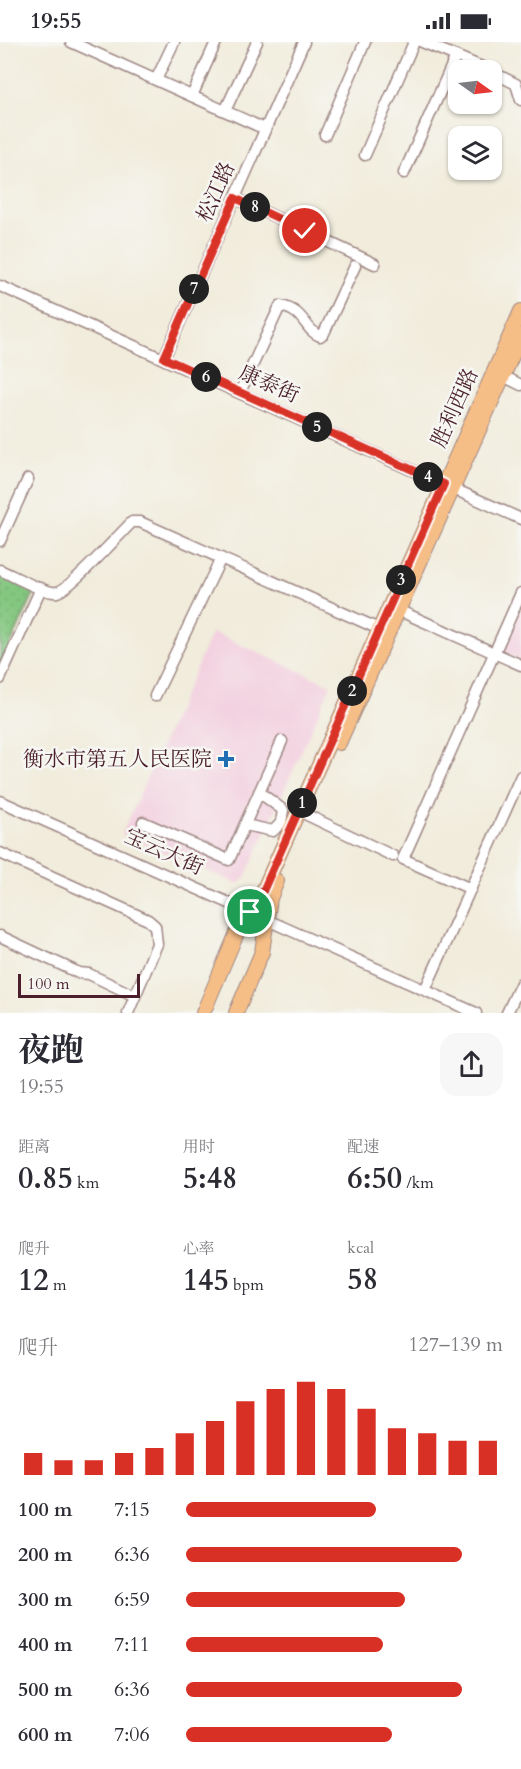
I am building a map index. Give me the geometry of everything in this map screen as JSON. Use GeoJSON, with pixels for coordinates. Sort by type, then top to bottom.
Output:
{"type":"FeatureCollection","features":[{"type":"Feature","properties":{"kind":"main road","name":"胜利西路"},"geometry":{"type":"LineString","coordinates":[[236,1013],[262,952],[270,898],[398,610],[521,311]]}},
{"type":"Feature","properties":{"kind":"main road","name":"胜利西路"},"geometry":{"type":"LineString","coordinates":[[203,1013],[236,935],[263,891],[286,825],[521,336]]}},
{"type":"Feature","properties":{"kind":"street"},"geometry":{"type":"LineString","coordinates":[[71,42],[92,46],[156,80],[265,129]]}},
{"type":"Feature","properties":{"kind":"street"},"geometry":{"type":"LineString","coordinates":[[156,80],[174,42]]}},
{"type":"Feature","properties":{"kind":"street"},"geometry":{"type":"LineString","coordinates":[[192,96],[216,42]]}},
{"type":"Feature","properties":{"kind":"street"},"geometry":{"type":"LineString","coordinates":[[225,111],[257,42]]}},
{"type":"Feature","properties":{"kind":"street","name":"松江路"},"geometry":{"type":"LineString","coordinates":[[164,358],[304,42]]}},
{"type":"Feature","properties":{"kind":"street"},"geometry":{"type":"LineString","coordinates":[[325,135],[365,42]]}},
{"type":"Feature","properties":{"kind":"street"},"geometry":{"type":"LineString","coordinates":[[365,155],[414,42]]}},
{"type":"Feature","properties":{"kind":"street"},"geometry":{"type":"LineString","coordinates":[[423,42],[465,60]]}},
{"type":"Feature","properties":{"kind":"street"},"geometry":{"type":"LineString","coordinates":[[404,173],[456,56]]}},
{"type":"Feature","properties":{"kind":"street"},"geometry":{"type":"LineString","coordinates":[[502,77],[516,84],[521,100]]}},
{"type":"Feature","properties":{"kind":"street"},"geometry":{"type":"LineString","coordinates":[[235,198],[375,264]]}},
{"type":"Feature","properties":{"kind":"street"},"geometry":{"type":"LineString","coordinates":[[240,392],[280,306],[298,314],[311,330],[320,336],[324,333],[356,266]]}},
{"type":"Feature","properties":{"kind":"street","name":"康泰街"},"geometry":{"type":"LineString","coordinates":[[0,286],[521,519]]}},
{"type":"Feature","properties":{"kind":"street"},"geometry":{"type":"LineString","coordinates":[[503,376],[521,385]]}},
{"type":"Feature","properties":{"kind":"street"},"geometry":{"type":"LineString","coordinates":[[0,541],[28,479]]}},
{"type":"Feature","properties":{"kind":"street"},"geometry":{"type":"LineString","coordinates":[[0,570],[55,593],[72,582],[132,522],[140,522],[379,629]]}},
{"type":"Feature","properties":{"kind":"street"},"geometry":{"type":"LineString","coordinates":[[155,696],[221,558]]}},
{"type":"Feature","properties":{"kind":"street"},"geometry":{"type":"LineString","coordinates":[[0,680],[41,588]]}},
{"type":"Feature","properties":{"kind":"street"},"geometry":{"type":"LineString","coordinates":[[471,889],[403,859],[521,593]]}},
{"type":"Feature","properties":{"kind":"street"},"geometry":{"type":"LineString","coordinates":[[398,610],[521,665]]}},
{"type":"Feature","properties":{"kind":"street"},"geometry":{"type":"LineString","coordinates":[[143,822],[230,860],[282,741]]}},
{"type":"Feature","properties":{"kind":"street"},"geometry":{"type":"LineString","coordinates":[[424,990],[521,776]]}},
{"type":"Feature","properties":{"kind":"street"},"geometry":{"type":"LineString","coordinates":[[245,825],[273,831],[286,825],[283,810],[260,792]]}},
{"type":"Feature","properties":{"kind":"street","name":"宝云大街"},"geometry":{"type":"LineString","coordinates":[[0,801],[476,1013]]}},
{"type":"Feature","properties":{"kind":"street"},"geometry":{"type":"LineString","coordinates":[[307,814],[393,856]]}},
{"type":"Feature","properties":{"kind":"street"},"geometry":{"type":"LineString","coordinates":[[0,853],[148,920],[155,926],[158,944],[128,1013]]}},
{"type":"Feature","properties":{"kind":"street"},"geometry":{"type":"LineString","coordinates":[[0,936],[135,996]]}},
{"type":"Feature","properties":{"kind":"street"},"geometry":{"type":"LineString","coordinates":[[507,1013],[521,983]]}},
{"type":"Feature","properties":{"kind":"shaded area"},"geometry":{"type":"Polygon","coordinates":[[[521,605],[521,660],[501,651],[521,605]]]}},
{"type":"Feature","properties":{"kind":"shaded area","name":"衡水市第五人民医院"},"geometry":{"type":"Polygon","coordinates":[[[212,632],[331,685],[245,878],[238,884],[122,834],[212,632]]]}},
{"type":"Feature","properties":{"kind":"green space"},"geometry":{"type":"Polygon","coordinates":[[[0,575],[35,591],[0,668],[0,575]]]}},
{"type":"Feature","properties":{"kind":"place","name":"衡水市第五人民医院"},"geometry":{"type":"Point","coordinates":[226,759]}},
{"type":"Feature","properties":{"kind":"route"},"geometry":{"type":"LineString","coordinates":[[250,912],[263,891],[444,484],[164,358],[235,198],[305,231]]}}]}
